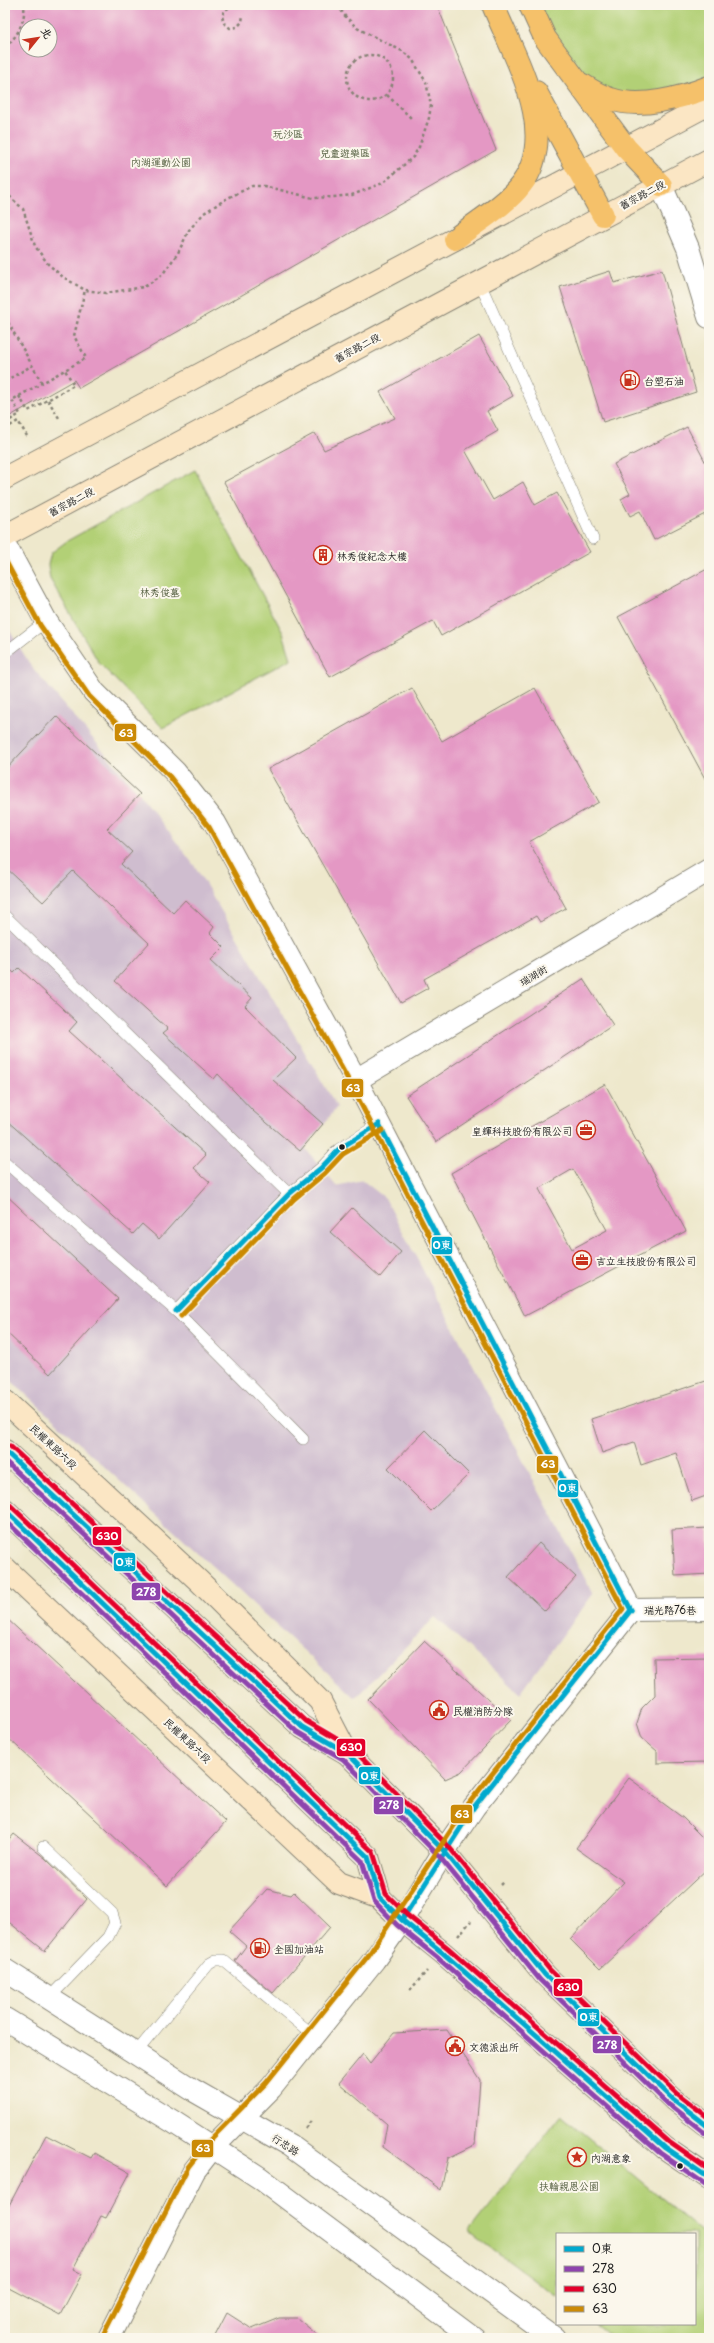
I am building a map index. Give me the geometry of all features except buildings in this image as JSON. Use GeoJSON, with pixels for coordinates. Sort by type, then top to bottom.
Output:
{"type":"FeatureCollection","features":[{"type":"Feature","properties":{"kind":"highway"},"geometry":{"type":"LineString","coordinates":[[493,5],[514,52],[602,215]]}},
{"type":"Feature","properties":{"kind":"highway"},"geometry":{"type":"LineString","coordinates":[[530,5],[545,38],[579,82],[626,148],[661,185]]}},
{"type":"Feature","properties":{"kind":"highway"},"geometry":{"type":"LineString","coordinates":[[455,239],[520,186],[530,170],[536,152],[537,130],[534,112],[514,52]]}},
{"type":"Feature","properties":{"kind":"highway"},"geometry":{"type":"LineString","coordinates":[[579,82],[599,95],[627,102],[651,101],[687,94],[709,86]]}},
{"type":"Feature","properties":{"kind":"main road"},"geometry":{"type":"LineString","coordinates":[[5,478],[709,104]]}},
{"type":"Feature","properties":{"kind":"main road","name":"舊宗路二段"},"geometry":{"type":"LineString","coordinates":[[5,536],[602,215],[709,160]]}},
{"type":"Feature","properties":{"kind":"main road","name":"民權東路六段"},"geometry":{"type":"LineString","coordinates":[[5,1401],[199,1581],[320,1701],[347,1753]]}},
{"type":"Feature","properties":{"kind":"main road","name":"民權東路六段"},"geometry":{"type":"LineString","coordinates":[[5,1450],[158,1595],[302,1727],[347,1753],[444,1851],[545,1975],[673,2099],[709,2126]]}},
{"type":"Feature","properties":{"kind":"main road","name":"民權東路六段"},"geometry":{"type":"LineString","coordinates":[[5,1510],[368,1857],[380,1898]]}},
{"type":"Feature","properties":{"kind":"main road","name":"民權東路六段"},"geometry":{"type":"LineString","coordinates":[[5,1568],[339,1883],[380,1898],[402,1920],[443,1953],[665,2148],[709,2178]]}},
{"type":"Feature","properties":{"kind":"street"},"geometry":{"type":"LineString","coordinates":[[661,185],[688,248],[709,317]]}},
{"type":"Feature","properties":{"kind":"street"},"geometry":{"type":"LineString","coordinates":[[5,545],[46,621],[94,692],[175,772],[215,823],[356,1080],[631,1610],[474,1807],[444,1851],[402,1920],[374,1960],[312,2034],[271,2088],[240,2117],[212,2148],[194,2171],[109,2338]]}},
{"type":"Feature","properties":{"kind":"street","name":"瑞湖街"},"geometry":{"type":"LineString","coordinates":[[356,1080],[709,870]]}},
{"type":"Feature","properties":{"kind":"street","name":"瑞光路76巷"},"geometry":{"type":"LineString","coordinates":[[631,1610],[709,1609]]}},
{"type":"Feature","properties":{"kind":"street","name":"行忠路"},"geometry":{"type":"LineString","coordinates":[[5,1970],[135,2054],[289,2145],[554,2338]]}},
{"type":"Feature","properties":{"kind":"street"},"geometry":{"type":"LineString","coordinates":[[5,2019],[172,2120],[212,2148],[260,2178],[474,2338]]}},
{"type":"Feature","properties":{"kind":"lane"},"geometry":{"type":"LineString","coordinates":[[479,281],[593,539]]}},
{"type":"Feature","properties":{"kind":"lane"},"geometry":{"type":"LineString","coordinates":[[5,653],[46,621]]}},
{"type":"Feature","properties":{"kind":"lane"},"geometry":{"type":"LineString","coordinates":[[5,916],[289,1194]]}},
{"type":"Feature","properties":{"kind":"lane"},"geometry":{"type":"LineString","coordinates":[[176,1311],[289,1194],[321,1168],[339,1149],[379,1124]]}},
{"type":"Feature","properties":{"kind":"lane"},"geometry":{"type":"LineString","coordinates":[[5,1162],[176,1311],[303,1439]]}},
{"type":"Feature","properties":{"kind":"lane"},"geometry":{"type":"LineString","coordinates":[[43,1848],[112,1913],[115,1923],[108,1937],[48,1999]]}},
{"type":"Feature","properties":{"kind":"lane"},"geometry":{"type":"LineString","coordinates":[[135,2054],[209,1964],[216,1960],[223,1960],[312,2034]]}},
{"type":"Feature","properties":{"kind":"path"},"geometry":{"type":"LineString","coordinates":[[5,47],[16,35],[22,23],[24,5]]}},
{"type":"Feature","properties":{"kind":"path"},"geometry":{"type":"LineString","coordinates":[[234,5],[225,10],[222,16],[224,23],[230,28],[237,27],[242,22],[243,14]]}},
{"type":"Feature","properties":{"kind":"path"},"geometry":{"type":"LineString","coordinates":[[5,192],[24,209],[35,246],[48,264],[63,277],[85,290],[106,292],[144,288],[162,275],[178,253],[189,230],[204,213],[226,199],[252,186],[264,186],[313,198],[352,195],[383,183],[413,158],[429,118],[431,105],[426,82],[412,59],[402,51],[357,28],[343,14],[339,5]]}},
{"type":"Feature","properties":{"kind":"path"},"geometry":{"type":"LineString","coordinates":[[371,55],[385,61],[393,74],[391,88],[387,95],[373,102],[358,98],[348,87],[348,72],[351,65],[363,56],[371,55]]}},
{"type":"Feature","properties":{"kind":"path"},"geometry":{"type":"LineString","coordinates":[[387,95],[411,118]]}},
{"type":"Feature","properties":{"kind":"path"},"geometry":{"type":"LineString","coordinates":[[5,423],[20,414],[12,400],[86,358],[74,336],[85,290]]}},
{"type":"Feature","properties":{"kind":"path"},"geometry":{"type":"LineString","coordinates":[[5,317],[42,383]]}},
{"type":"Feature","properties":{"kind":"path"},"geometry":{"type":"LineString","coordinates":[[5,381],[32,365]]}},
{"type":"Feature","properties":{"kind":"path"},"geometry":{"type":"LineString","coordinates":[[19,396],[28,411],[48,400],[74,385],[65,370]]}},
{"type":"Feature","properties":{"kind":"path"},"geometry":{"type":"LineString","coordinates":[[48,400],[59,418]]}},
{"type":"Feature","properties":{"kind":"path"},"geometry":{"type":"LineString","coordinates":[[5,429],[18,421],[27,436]]}},
{"type":"Feature","properties":{"kind":"shaded area"},"geometry":{"type":"Polygon","coordinates":[[[5,623],[31,666],[140,794],[196,868],[337,1107],[305,1148],[336,1186],[362,1180],[385,1198],[593,1594],[520,1693],[435,1617],[355,1698],[5,1375],[5,623]]]}},
{"type":"Feature","properties":{"kind":"green space"},"geometry":{"type":"Polygon","coordinates":[[[536,5],[709,5],[709,78],[654,102],[576,82],[536,5]]]}},
{"type":"Feature","properties":{"kind":"green space","name":"林秀俊墓"},"geometry":{"type":"Polygon","coordinates":[[[195,470],[283,633],[291,659],[163,728],[99,663],[50,579],[48,565],[51,553],[67,541],[195,470]]]}},
{"type":"Feature","properties":{"kind":"green space","name":"扶輪親恩公園"},"geometry":{"type":"Polygon","coordinates":[[[561,2115],[709,2238],[709,2338],[612,2338],[595,2325],[696,2325],[696,2233],[556,2233],[556,2296],[469,2231],[561,2115]]]}},
{"type":"Feature","properties":{"kind":"transit line","name":"63"},"geometry":{"type":"LineString","coordinates":[[5,560],[40,625],[89,696],[170,777],[209,827],[350,1083],[623,1609],[469,1803],[368,1956],[266,2083],[207,2143],[188,2167],[103,2335]]}},
{"type":"Feature","properties":{"kind":"transit line","name":"0東"},"geometry":{"type":"LineString","coordinates":[[379,1124],[631,1610]]}},
{"type":"Feature","properties":{"kind":"transit line","name":"0東"},"geometry":{"type":"LineString","coordinates":[[176,1311],[289,1194],[321,1168],[339,1149],[379,1124]]}},
{"type":"Feature","properties":{"kind":"transit line","name":"63"},"geometry":{"type":"LineString","coordinates":[[181,1316],[294,1199],[325,1173],[343,1154],[383,1130]]}},
{"type":"Feature","properties":{"kind":"transit line","name":"630"},"geometry":{"type":"LineString","coordinates":[[10,1446],[306,1721],[352,1748],[449,1847],[550,1970],[678,2094],[709,2118]]}},
{"type":"Feature","properties":{"kind":"transit line","name":"0東"},"geometry":{"type":"LineString","coordinates":[[5,1451],[302,1727],[347,1753],[444,1851],[545,1975],[673,2099],[709,2127]]}},
{"type":"Feature","properties":{"kind":"transit line","name":"278"},"geometry":{"type":"LineString","coordinates":[[5,1461],[297,1732],[343,1759],[439,1856],[540,1980],[668,2104],[705,2133]]}},
{"type":"Feature","properties":{"kind":"transit line","name":"630"},"geometry":{"type":"LineString","coordinates":[[10,1505],[373,1852],[386,1894],[407,1915],[448,1948],[669,2142],[709,2170]]}},
{"type":"Feature","properties":{"kind":"transit line","name":"0東"},"geometry":{"type":"LineString","coordinates":[[5,1510],[368,1857],[380,1898],[402,1920],[443,1953],[665,2148],[709,2178]]}},
{"type":"Feature","properties":{"kind":"transit line","name":"278"},"geometry":{"type":"LineString","coordinates":[[5,1520],[362,1861],[374,1901],[397,1925],[438,1958],[660,2153],[705,2184]]}},
{"type":"Feature","properties":{"kind":"transit line","name":"0東"},"geometry":{"type":"LineString","coordinates":[[402,1920],[474,1807],[631,1610]]}},
{"type":"Feature","properties":{"kind":"place","name":"台塑石油"},"geometry":{"type":"Point","coordinates":[630,380]}},
{"type":"Feature","properties":{"kind":"place","name":"林秀俊紀念大樓"},"geometry":{"type":"Point","coordinates":[323,555]}},
{"type":"Feature","properties":{"kind":"place","name":"皇輝科技股份有限公司"},"geometry":{"type":"Point","coordinates":[586,1130]}},
{"type":"Feature","properties":{"kind":"place","name":"吉立生技股份有限公司"},"geometry":{"type":"Point","coordinates":[582,1260]}},
{"type":"Feature","properties":{"kind":"place","name":"民權消防分隊"},"geometry":{"type":"Point","coordinates":[439,1710]}},
{"type":"Feature","properties":{"kind":"place","name":"全國加油站"},"geometry":{"type":"Point","coordinates":[260,1948]}},
{"type":"Feature","properties":{"kind":"place","name":"文德派出所"},"geometry":{"type":"Point","coordinates":[455,2046]}},
{"type":"Feature","properties":{"kind":"place","name":"內湖意象"},"geometry":{"type":"Point","coordinates":[577,2157]}},
{"type":"Feature","properties":{"kind":"park label","name":"玩沙區"},"geometry":{"type":"Point","coordinates":[288,133]}},
{"type":"Feature","properties":{"kind":"park label","name":"兒童遊樂區"},"geometry":{"type":"Point","coordinates":[345,152]}},
{"type":"Feature","properties":{"kind":"park label","name":"內湖運動公園"},"geometry":{"type":"Point","coordinates":[161,161]}}]}
